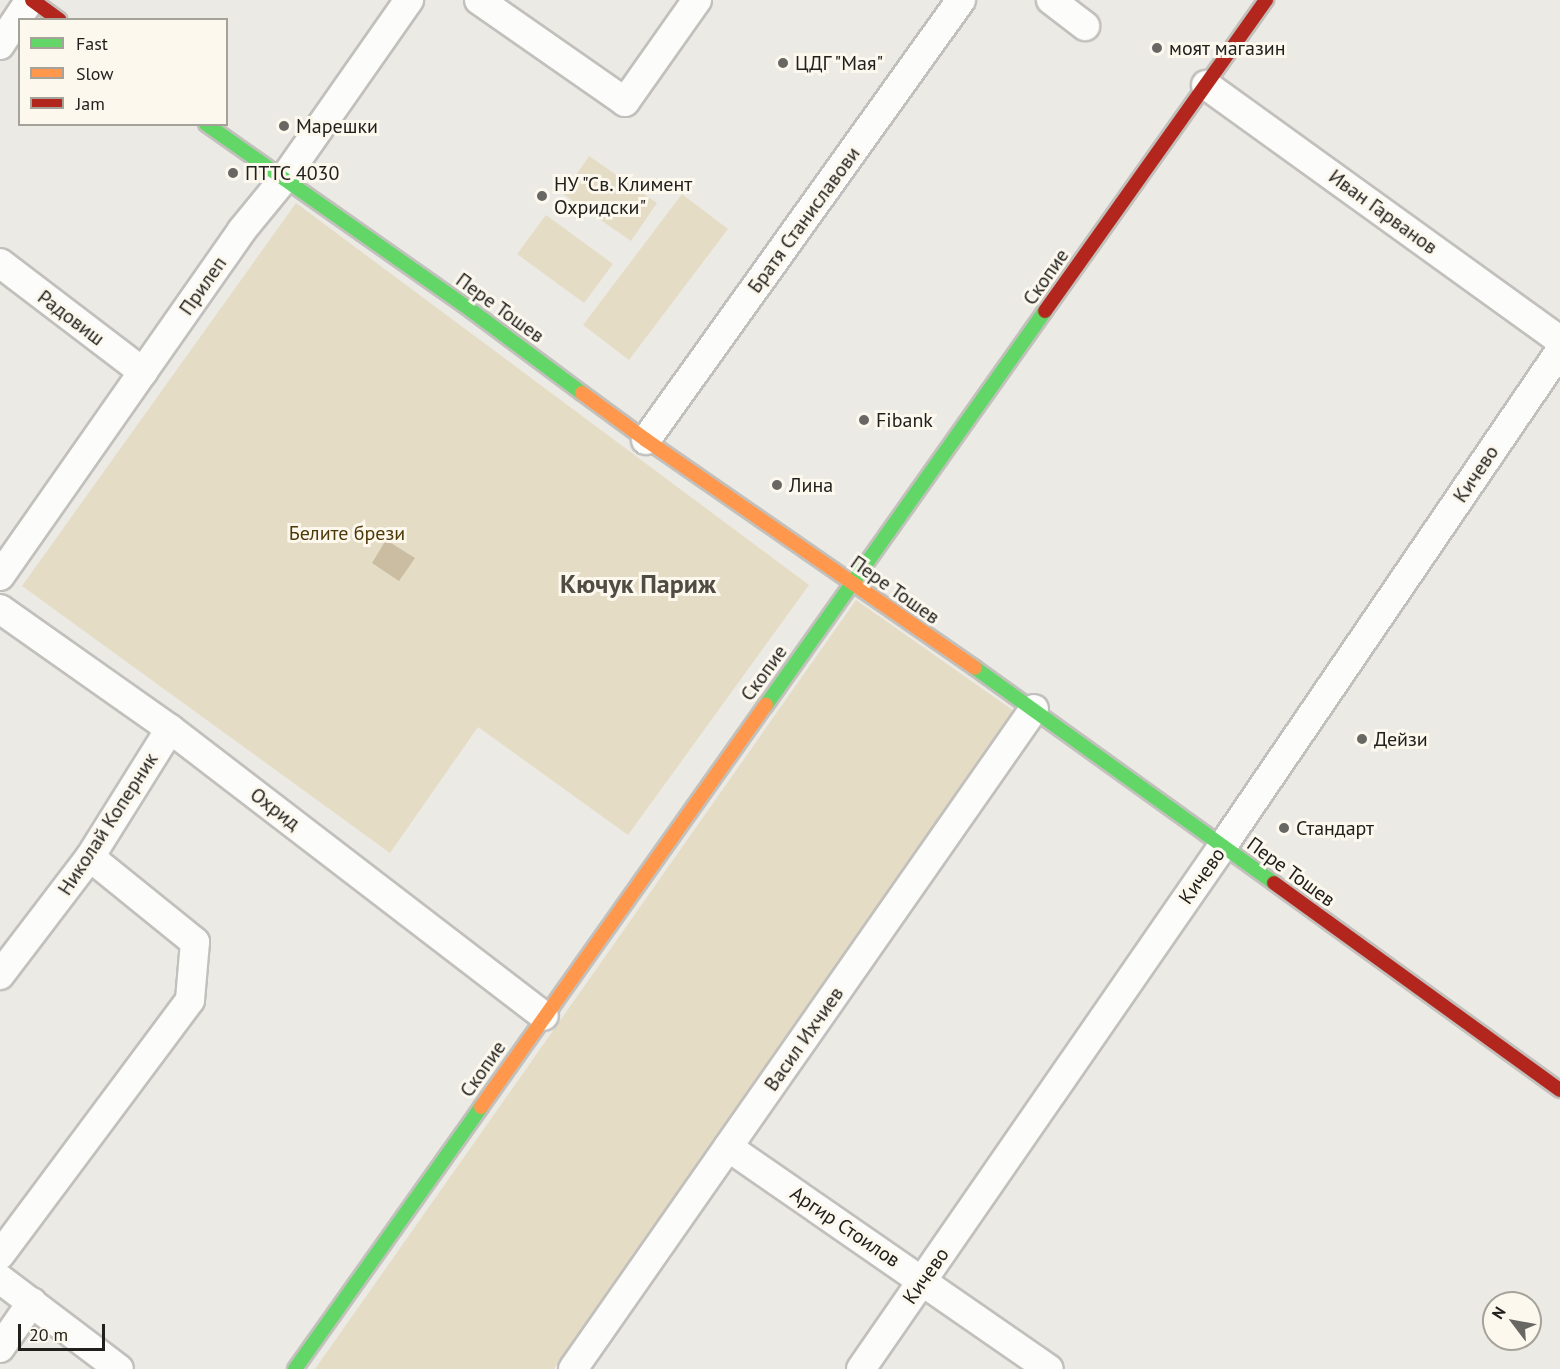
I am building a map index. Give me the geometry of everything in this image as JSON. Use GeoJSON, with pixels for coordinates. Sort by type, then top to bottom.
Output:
{"type":"FeatureCollection","features":[{"type":"Feature","properties":{"kind":"street"},"geometry":{"type":"LineString","coordinates":[[19,18],[31,0],[57,18]]}},
{"type":"Feature","properties":{"kind":"street","name":"Прилеп"},"geometry":{"type":"LineString","coordinates":[[0,576],[242,231],[282,180],[409,0]]}},
{"type":"Feature","properties":{"kind":"street"},"geometry":{"type":"LineString","coordinates":[[479,0],[625,102],[697,0]]}},
{"type":"Feature","properties":{"kind":"street","name":"Братя Станиславови"},"geometry":{"type":"LineString","coordinates":[[646,440],[961,0]]}},
{"type":"Feature","properties":{"kind":"street"},"geometry":{"type":"LineString","coordinates":[[1051,0],[1085,26]]}},
{"type":"Feature","properties":{"kind":"street","name":"Скопие"},"geometry":{"type":"LineString","coordinates":[[295,1369],[1266,0]]}},
{"type":"Feature","properties":{"kind":"street"},"geometry":{"type":"LineString","coordinates":[[0,45],[18,19]]}},
{"type":"Feature","properties":{"kind":"street","name":"Иван Гарванов"},"geometry":{"type":"LineString","coordinates":[[1206,85],[1560,339]]}},
{"type":"Feature","properties":{"kind":"street","name":"Пере Тошев"},"geometry":{"type":"LineString","coordinates":[[209,126],[282,180],[472,311],[646,440],[1034,709],[1560,1090]]}},
{"type":"Feature","properties":{"kind":"street","name":"Радовиш"},"geometry":{"type":"LineString","coordinates":[[0,263],[143,372]]}},
{"type":"Feature","properties":{"kind":"street","name":"Кичево"},"geometry":{"type":"LineString","coordinates":[[861,1369],[1222,847],[1560,351]]}},
{"type":"Feature","properties":{"kind":"street","name":"Охрид"},"geometry":{"type":"LineString","coordinates":[[0,609],[170,729],[544,1016]]}},
{"type":"Feature","properties":{"kind":"street","name":"Васил Ихчиев"},"geometry":{"type":"LineString","coordinates":[[573,1369],[1034,709]]}},
{"type":"Feature","properties":{"kind":"street","name":"Николай Коперник"},"geometry":{"type":"LineString","coordinates":[[4,960],[90,857],[170,729]]}},
{"type":"Feature","properties":{"kind":"street"},"geometry":{"type":"LineString","coordinates":[[0,1255],[190,1000],[195,942],[90,857]]}},
{"type":"Feature","properties":{"kind":"street","name":"Аргир Стоилов"},"geometry":{"type":"LineString","coordinates":[[728,1147],[1049,1369]]}},
{"type":"Feature","properties":{"kind":"street"},"geometry":{"type":"LineString","coordinates":[[0,1279],[119,1369]]}},
{"type":"Feature","properties":{"kind":"street"},"geometry":{"type":"LineString","coordinates":[[0,1348],[32,1302]]}},
{"type":"Feature","properties":{"kind":"green space"},"geometry":{"type":"Polygon","coordinates":[[[589,156],[657,203],[631,241],[563,194],[589,156]]]}},
{"type":"Feature","properties":{"kind":"green space"},"geometry":{"type":"Polygon","coordinates":[[[682,194],[728,229],[629,360],[583,325],[682,194]]]}},
{"type":"Feature","properties":{"kind":"green space","name":"Белите брези"},"geometry":{"type":"Polygon","coordinates":[[[296,203],[809,585],[628,835],[478,727],[390,853],[22,586],[296,203]]]}},
{"type":"Feature","properties":{"kind":"green space"},"geometry":{"type":"Polygon","coordinates":[[[546,215],[613,264],[584,303],[517,254],[546,215]]]}},
{"type":"Feature","properties":{"kind":"green space"},"geometry":{"type":"Polygon","coordinates":[[[856,600],[1014,711],[554,1369],[315,1369],[856,600]]]}},
{"type":"Feature","properties":{"kind":"shaded area"},"geometry":{"type":"Polygon","coordinates":[[[386,540],[415,558],[399,581],[372,563],[386,540]]]}},
{"type":"Feature","properties":{"kind":"traffic: fast"},"geometry":{"type":"LineString","coordinates":[[209,126],[472,311],[582,393]]}},
{"type":"Feature","properties":{"kind":"traffic: fast"},"geometry":{"type":"LineString","coordinates":[[766,705],[1045,311]]}},
{"type":"Feature","properties":{"kind":"traffic: fast"},"geometry":{"type":"LineString","coordinates":[[975,668],[1274,883]]}},
{"type":"Feature","properties":{"kind":"traffic: fast"},"geometry":{"type":"LineString","coordinates":[[295,1369],[481,1107]]}},
{"type":"Feature","properties":{"kind":"traffic: slow"},"geometry":{"type":"LineString","coordinates":[[582,393],[646,440],[975,668]]}},
{"type":"Feature","properties":{"kind":"traffic: slow"},"geometry":{"type":"LineString","coordinates":[[481,1107],[766,705]]}},
{"type":"Feature","properties":{"kind":"traffic: jam"},"geometry":{"type":"LineString","coordinates":[[32,0],[57,18]]}},
{"type":"Feature","properties":{"kind":"traffic: jam"},"geometry":{"type":"LineString","coordinates":[[1045,311],[1266,0]]}},
{"type":"Feature","properties":{"kind":"traffic: jam"},"geometry":{"type":"LineString","coordinates":[[1274,883],[1560,1090]]}},
{"type":"Feature","properties":{"kind":"place","name":"моят магазин"},"geometry":{"type":"Point","coordinates":[1157,48]}},
{"type":"Feature","properties":{"kind":"place","name":"ЦДГ \"Мая\""},"geometry":{"type":"Point","coordinates":[783,63]}},
{"type":"Feature","properties":{"kind":"place","name":"Марешки"},"geometry":{"type":"Point","coordinates":[284,126]}},
{"type":"Feature","properties":{"kind":"place","name":"ПТТС 4030"},"geometry":{"type":"Point","coordinates":[233,173]}},
{"type":"Feature","properties":{"kind":"place","name":"НУ \"Св. Климент Охридски\""},"geometry":{"type":"Point","coordinates":[542,196]}},
{"type":"Feature","properties":{"kind":"place","name":"Fibank"},"geometry":{"type":"Point","coordinates":[864,420]}},
{"type":"Feature","properties":{"kind":"place","name":"Лина"},"geometry":{"type":"Point","coordinates":[777,485]}},
{"type":"Feature","properties":{"kind":"place","name":"Дейзи"},"geometry":{"type":"Point","coordinates":[1362,739]}},
{"type":"Feature","properties":{"kind":"place","name":"Стандарт"},"geometry":{"type":"Point","coordinates":[1284,828]}},
{"type":"Feature","properties":{"kind":"district","name":"Кючук Париж"},"geometry":{"type":"Point","coordinates":[638,584]}}]}
